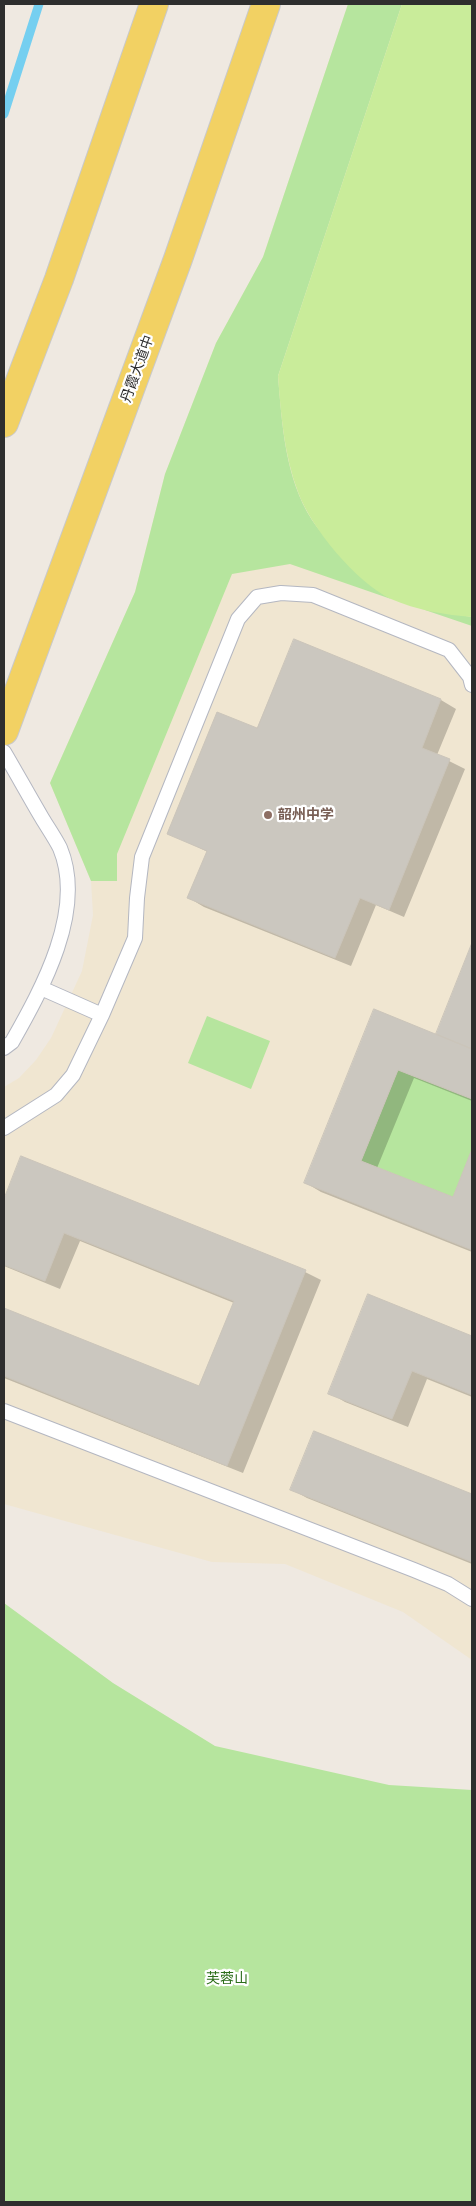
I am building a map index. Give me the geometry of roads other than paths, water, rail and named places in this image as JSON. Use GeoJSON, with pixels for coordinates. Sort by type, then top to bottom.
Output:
{"type":"FeatureCollection","features":[{"type":"Feature","properties":{"kind":"main road"},"geometry":{"type":"LineString","coordinates":[[4,423],[60,279],[154,4]]}},
{"type":"Feature","properties":{"kind":"main road","name":"丹霞大道中"},"geometry":{"type":"LineString","coordinates":[[4,732],[178,259],[266,4]]}},
{"type":"Feature","properties":{"kind":"lane"},"geometry":{"type":"LineString","coordinates":[[4,1128],[56,1095],[73,1075],[102,1015],[135,938],[142,857],[238,618],[257,597],[281,593],[313,596],[449,650],[470,677],[472,685]]}},
{"type":"Feature","properties":{"kind":"lane"},"geometry":{"type":"LineString","coordinates":[[4,752],[60,848],[67,872],[64,924],[41,988],[12,1042],[4,1048]]}},
{"type":"Feature","properties":{"kind":"lane"},"geometry":{"type":"LineString","coordinates":[[41,988],[102,1015]]}},
{"type":"Feature","properties":{"kind":"lane"},"geometry":{"type":"LineString","coordinates":[[4,1411],[414,1570],[448,1584],[472,1599]]}},
{"type":"Feature","properties":{"kind":"waterway"},"geometry":{"type":"LineString","coordinates":[[4,114],[39,4]]}},
{"type":"Feature","properties":{"kind":"place","name":"韶州中学"},"geometry":{"type":"Point","coordinates":[268,815]}},
{"type":"Feature","properties":{"kind":"park label","name":"芙蓉山"},"geometry":{"type":"Point","coordinates":[227,1979]}}]}
